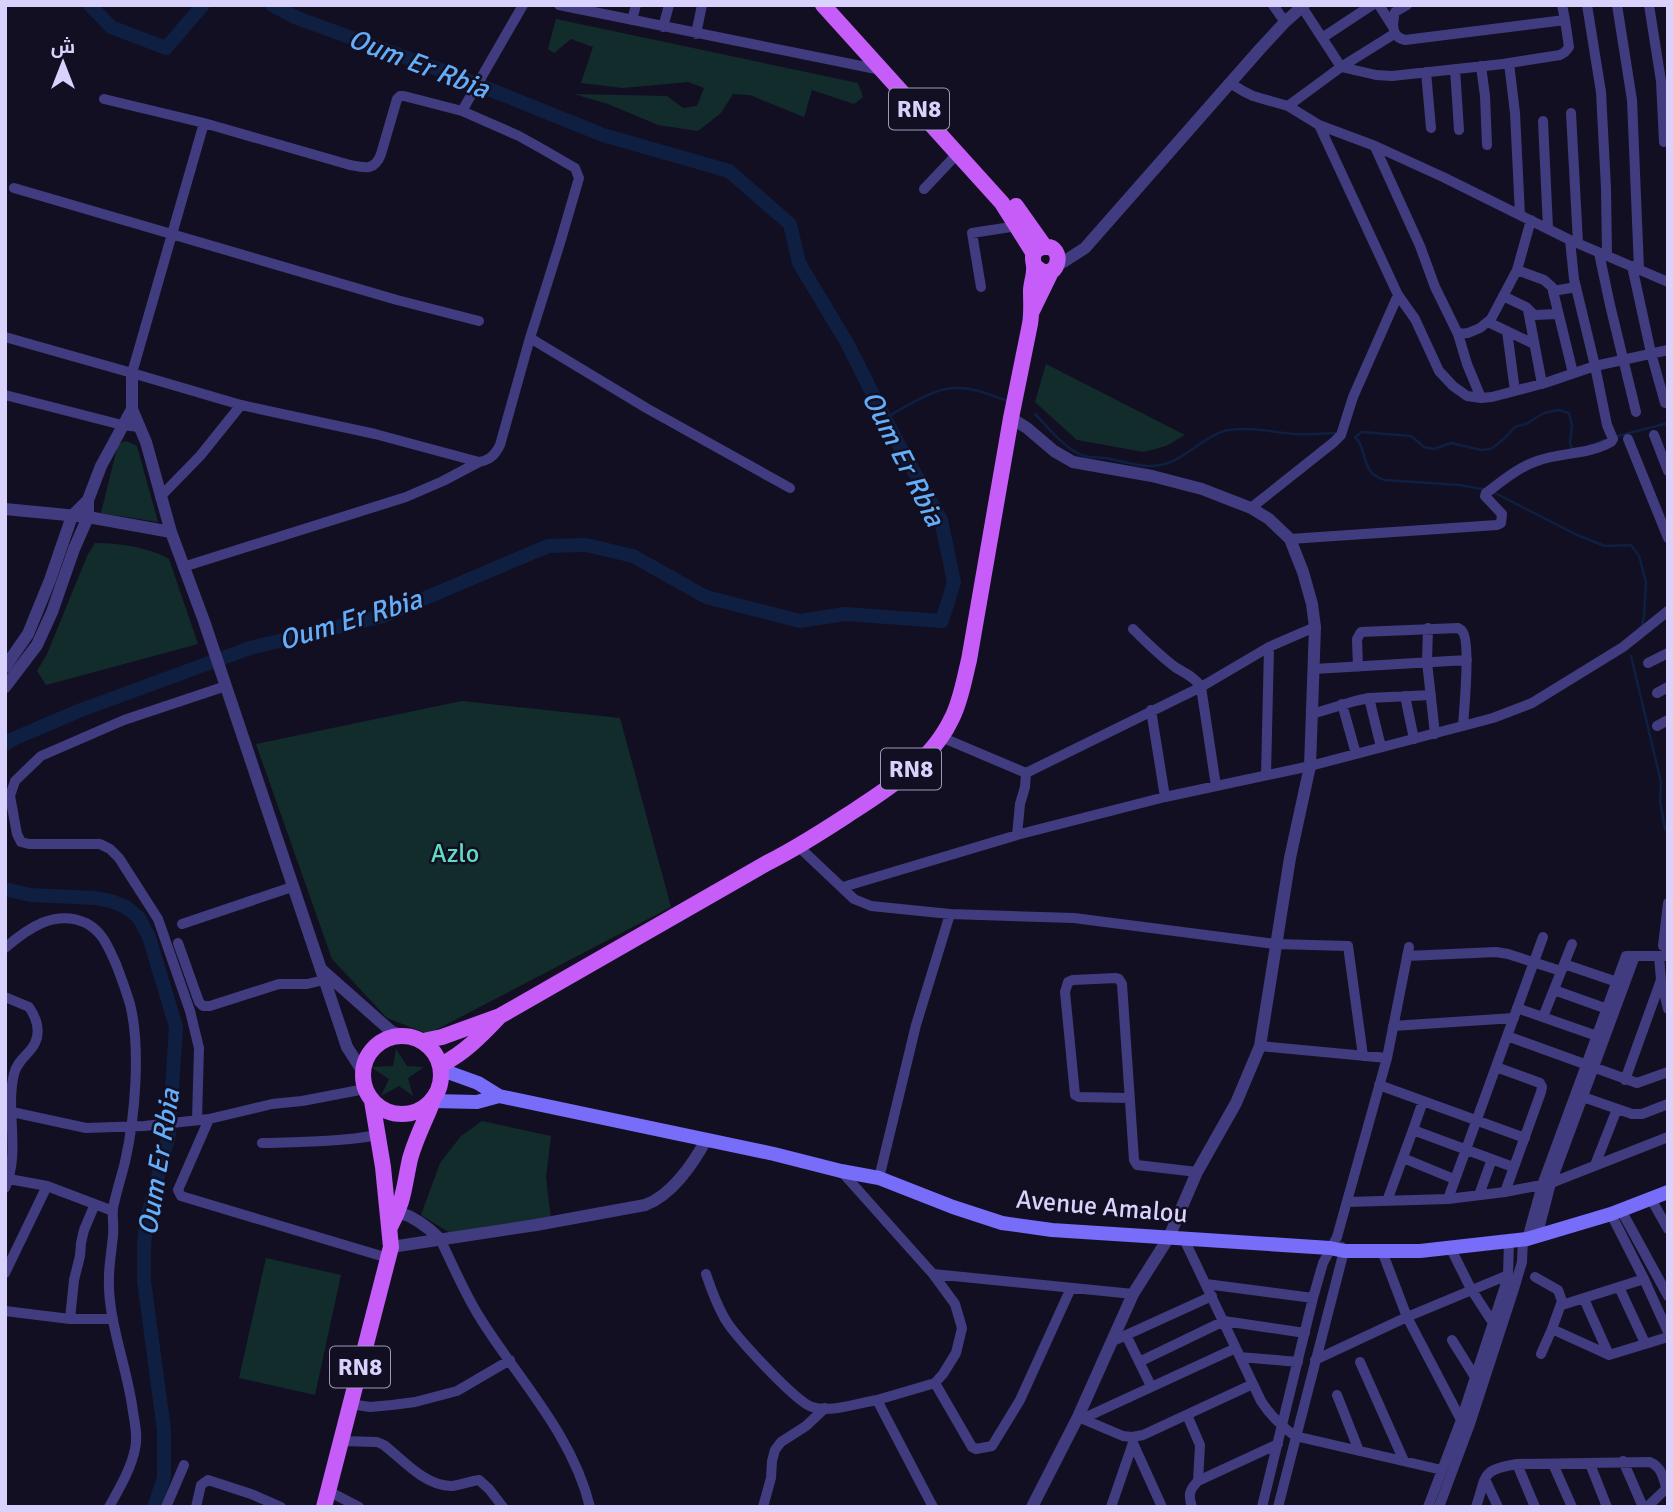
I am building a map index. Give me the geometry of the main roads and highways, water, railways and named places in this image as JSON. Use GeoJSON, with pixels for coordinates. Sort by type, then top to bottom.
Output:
{"type":"FeatureCollection","features":[{"type":"Feature","properties":{"kind":"main road","name":"RN8"},"geometry":{"type":"LineString","coordinates":[[326,1499],[390,1252],[390,1227],[378,1135],[363,1072],[373,1049],[382,1041],[394,1037],[406,1036],[423,1041],[500,1016],[799,847],[894,785],[921,760],[953,718],[969,660],[1032,311],[1031,290],[1041,254],[1021,213],[823,5]]}},
{"type":"Feature","properties":{"kind":"main road","name":"RN8"},"geometry":{"type":"LineString","coordinates":[[833,5],[861,42]]}},
{"type":"Feature","properties":{"kind":"main road","name":"RN8"},"geometry":{"type":"LineString","coordinates":[[908,92],[1002,202],[1041,254]]}},
{"type":"Feature","properties":{"kind":"main road","name":"RN8"},"geometry":{"type":"LineString","coordinates":[[1032,311],[1058,259],[1056,253],[1041,254]]}},
{"type":"Feature","properties":{"kind":"main road"},"geometry":{"type":"LineString","coordinates":[[1041,254],[1040,271],[1046,272],[1055,268]]}},
{"type":"Feature","properties":{"kind":"main road","name":"RN8"},"geometry":{"type":"LineString","coordinates":[[441,1068],[477,1042],[500,1016]]}},
{"type":"Feature","properties":{"kind":"main road"},"geometry":{"type":"LineString","coordinates":[[390,1227],[404,1194],[411,1158],[441,1084],[441,1068],[437,1056],[423,1041]]}},
{"type":"Feature","properties":{"kind":"main road"},"geometry":{"type":"LineString","coordinates":[[441,1068],[478,1083],[499,1096]]}},
{"type":"Feature","properties":{"kind":"main road"},"geometry":{"type":"LineString","coordinates":[[369,1095],[380,1109],[402,1115],[423,1110],[432,1102],[477,1102],[499,1096]]}},
{"type":"Feature","properties":{"kind":"main road","name":"Avenue Amalou"},"geometry":{"type":"LineString","coordinates":[[499,1096],[879,1178],[953,1208],[1002,1223],[1052,1230],[1337,1245],[1382,1251],[1420,1251],[1524,1239],[1616,1212],[1668,1192]]}},
{"type":"Feature","properties":{"kind":"waterway","name":"Oum Er Rbia"},"geometry":{"type":"LineString","coordinates":[[90,5],[111,27],[166,48],[203,5]]}},
{"type":"Feature","properties":{"kind":"waterway","name":"Oum Er Rbia"},"geometry":{"type":"LineString","coordinates":[[5,744],[81,710],[250,648],[383,616],[548,546],[586,545],[633,556],[706,597],[800,621],[845,614],[942,621],[954,582],[941,520],[895,438],[847,343],[799,263],[790,224],[729,171],[603,135],[454,75],[297,18],[272,5]]}},
{"type":"Feature","properties":{"kind":"waterway"},"geometry":{"type":"LineString","coordinates":[[885,418],[919,399],[946,389],[969,389],[1009,401]]}},
{"type":"Feature","properties":{"kind":"waterway"},"geometry":{"type":"LineString","coordinates":[[1487,490],[1460,485],[1384,480],[1370,470],[1355,437],[1362,432],[1411,436],[1424,447],[1434,449],[1451,443],[1481,450],[1491,449],[1515,427],[1544,413],[1558,410],[1569,413],[1572,449]]}},
{"type":"Feature","properties":{"kind":"waterway"},"geometry":{"type":"LineString","coordinates":[[1035,414],[1058,439],[1077,453],[1147,466],[1173,461],[1215,435],[1229,430],[1337,433]]}},
{"type":"Feature","properties":{"kind":"waterway"},"geometry":{"type":"LineString","coordinates":[[1614,437],[1668,423]]}},
{"type":"Feature","properties":{"kind":"waterway"},"geometry":{"type":"LineString","coordinates":[[1588,446],[1605,440]]}},
{"type":"Feature","properties":{"kind":"waterway"},"geometry":{"type":"LineString","coordinates":[[1493,492],[1577,535],[1605,546],[1631,545],[1639,556],[1646,582],[1642,626],[1632,635]]}},
{"type":"Feature","properties":{"kind":"waterway"},"geometry":{"type":"LineString","coordinates":[[1631,656],[1661,782],[1660,801],[1665,829],[1668,832]]}},
{"type":"Feature","properties":{"kind":"waterway","name":"Oum Er Rbia"},"geometry":{"type":"LineString","coordinates":[[5,889],[30,895],[96,898],[126,907],[139,918],[149,937],[176,1027],[169,1134],[147,1219],[144,1245],[144,1281],[164,1430],[164,1478],[154,1507]]}},
{"type":"Feature","properties":{"kind":"park label","name":"Azlo"},"geometry":{"type":"Point","coordinates":[455,853]}}]}
